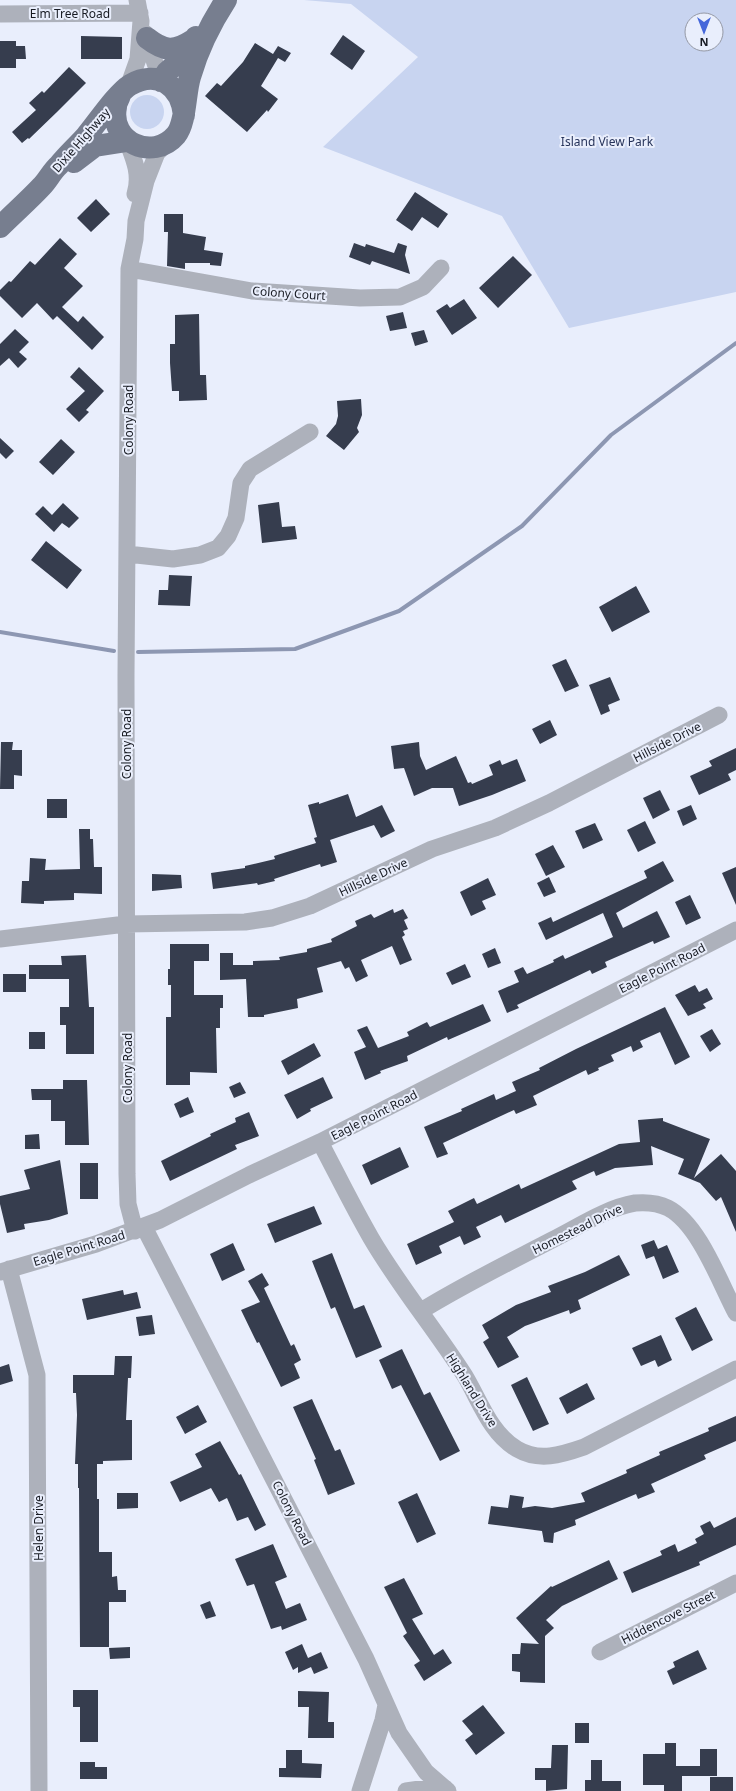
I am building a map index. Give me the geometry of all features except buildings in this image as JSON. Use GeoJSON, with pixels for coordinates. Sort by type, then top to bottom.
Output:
{"type":"FeatureCollection","features":[{"type":"Feature","properties":{"kind":"main road"},"geometry":{"type":"LineString","coordinates":[[161,81],[167,72],[182,59],[207,19],[226,0]]}},
{"type":"Feature","properties":{"kind":"main road"},"geometry":{"type":"LineString","coordinates":[[168,142],[176,135],[181,126],[184,115],[186,92],[191,74],[212,21],[226,0]]}},
{"type":"Feature","properties":{"kind":"main road"},"geometry":{"type":"LineString","coordinates":[[141,18],[157,46],[167,49],[180,48],[193,40]]}},
{"type":"Feature","properties":{"kind":"main road"},"geometry":{"type":"LineString","coordinates":[[124,91],[146,80],[161,81],[172,86],[183,105],[184,115]]}},
{"type":"Feature","properties":{"kind":"main road","name":"Dixie Highway"},"geometry":{"type":"LineString","coordinates":[[124,91],[116,106],[115,118],[119,129],[127,141],[136,146],[148,148],[159,147],[168,142]]}},
{"type":"Feature","properties":{"kind":"main road","name":"Dixie Highway"},"geometry":{"type":"LineString","coordinates":[[0,227],[42,186],[124,91]]}},
{"type":"Feature","properties":{"kind":"main road","name":"Dixie Highway"},"geometry":{"type":"LineString","coordinates":[[42,186],[95,146],[127,141]]}},
{"type":"Feature","properties":{"kind":"street","name":"Elm Tree Road"},"geometry":{"type":"LineString","coordinates":[[0,14],[141,18]]}},
{"type":"Feature","properties":{"kind":"street"},"geometry":{"type":"LineString","coordinates":[[141,18],[161,81]]}},
{"type":"Feature","properties":{"kind":"street"},"geometry":{"type":"LineString","coordinates":[[124,91],[138,59],[141,18]]}},
{"type":"Feature","properties":{"kind":"street","name":"Colony Road"},"geometry":{"type":"LineString","coordinates":[[127,141],[136,162],[137,174],[137,188],[129,216],[131,263]]}},
{"type":"Feature","properties":{"kind":"street","name":"Colony Road"},"geometry":{"type":"LineString","coordinates":[[168,142],[157,153],[146,181],[136,221],[131,263],[127,554],[126,924],[128,1204],[360,1646],[399,1732],[414,1757],[426,1772],[447,1790]]}},
{"type":"Feature","properties":{"kind":"street","name":"Colony Court"},"geometry":{"type":"LineString","coordinates":[[131,263],[252,291],[360,298],[400,297],[423,286],[441,268]]}},
{"type":"Feature","properties":{"kind":"street"},"geometry":{"type":"LineString","coordinates":[[127,554],[174,559],[200,555],[218,548],[228,536],[236,518],[241,483],[250,469],[310,432]]}},
{"type":"Feature","properties":{"kind":"street","name":"Hillside Drive"},"geometry":{"type":"LineString","coordinates":[[0,939],[126,924],[245,922],[272,918],[291,913],[310,906],[432,849],[495,828],[550,803],[719,715]]}},
{"type":"Feature","properties":{"kind":"street","name":"Eagle Point Road"},"geometry":{"type":"LineString","coordinates":[[4,1271],[96,1244],[140,1229],[320,1142],[736,930]]}},
{"type":"Feature","properties":{"kind":"street","name":"Highland Drive"},"geometry":{"type":"LineString","coordinates":[[320,1142],[371,1238],[392,1271],[465,1377],[489,1421],[501,1436],[516,1448],[535,1457],[555,1456],[584,1447],[736,1369]]}},
{"type":"Feature","properties":{"kind":"street","name":"Homestead Drive"},"geometry":{"type":"LineString","coordinates":[[421,1311],[447,1294],[589,1221],[616,1208],[644,1202],[654,1203],[667,1208],[689,1226],[700,1242],[736,1313]]}},
{"type":"Feature","properties":{"kind":"street","name":"Helen Drive"},"geometry":{"type":"LineString","coordinates":[[4,1271],[37,1375],[39,1791]]}},
{"type":"Feature","properties":{"kind":"street","name":"Hiddencove Street"},"geometry":{"type":"LineString","coordinates":[[600,1652],[736,1583]]}},
{"type":"Feature","properties":{"kind":"street"},"geometry":{"type":"LineString","coordinates":[[360,1791],[383,1720],[386,1705]]}},
{"type":"Feature","properties":{"kind":"street"},"geometry":{"type":"LineString","coordinates":[[406,1791],[427,1788],[447,1790]]}},
{"type":"Feature","properties":{"kind":"green space","name":"Island View Park"},"geometry":{"type":"Polygon","coordinates":[[[304,0],[736,0],[736,292],[569,328],[502,216],[323,147],[418,57],[351,4],[304,0]]]}},
{"type":"Feature","properties":{"kind":"green space"},"geometry":{"type":"Polygon","coordinates":[[[150,95],[159,100],[163,105],[163,119],[159,124],[154,128],[144,129],[140,128],[131,119],[130,109],[131,105],[140,96],[150,95]]]}},
{"type":"Feature","properties":{"kind":"waterway"},"geometry":{"type":"LineString","coordinates":[[138,652],[295,649],[399,611],[522,526],[611,435],[736,343]]}},
{"type":"Feature","properties":{"kind":"waterway"},"geometry":{"type":"LineString","coordinates":[[0,632],[114,651]]}}]}
